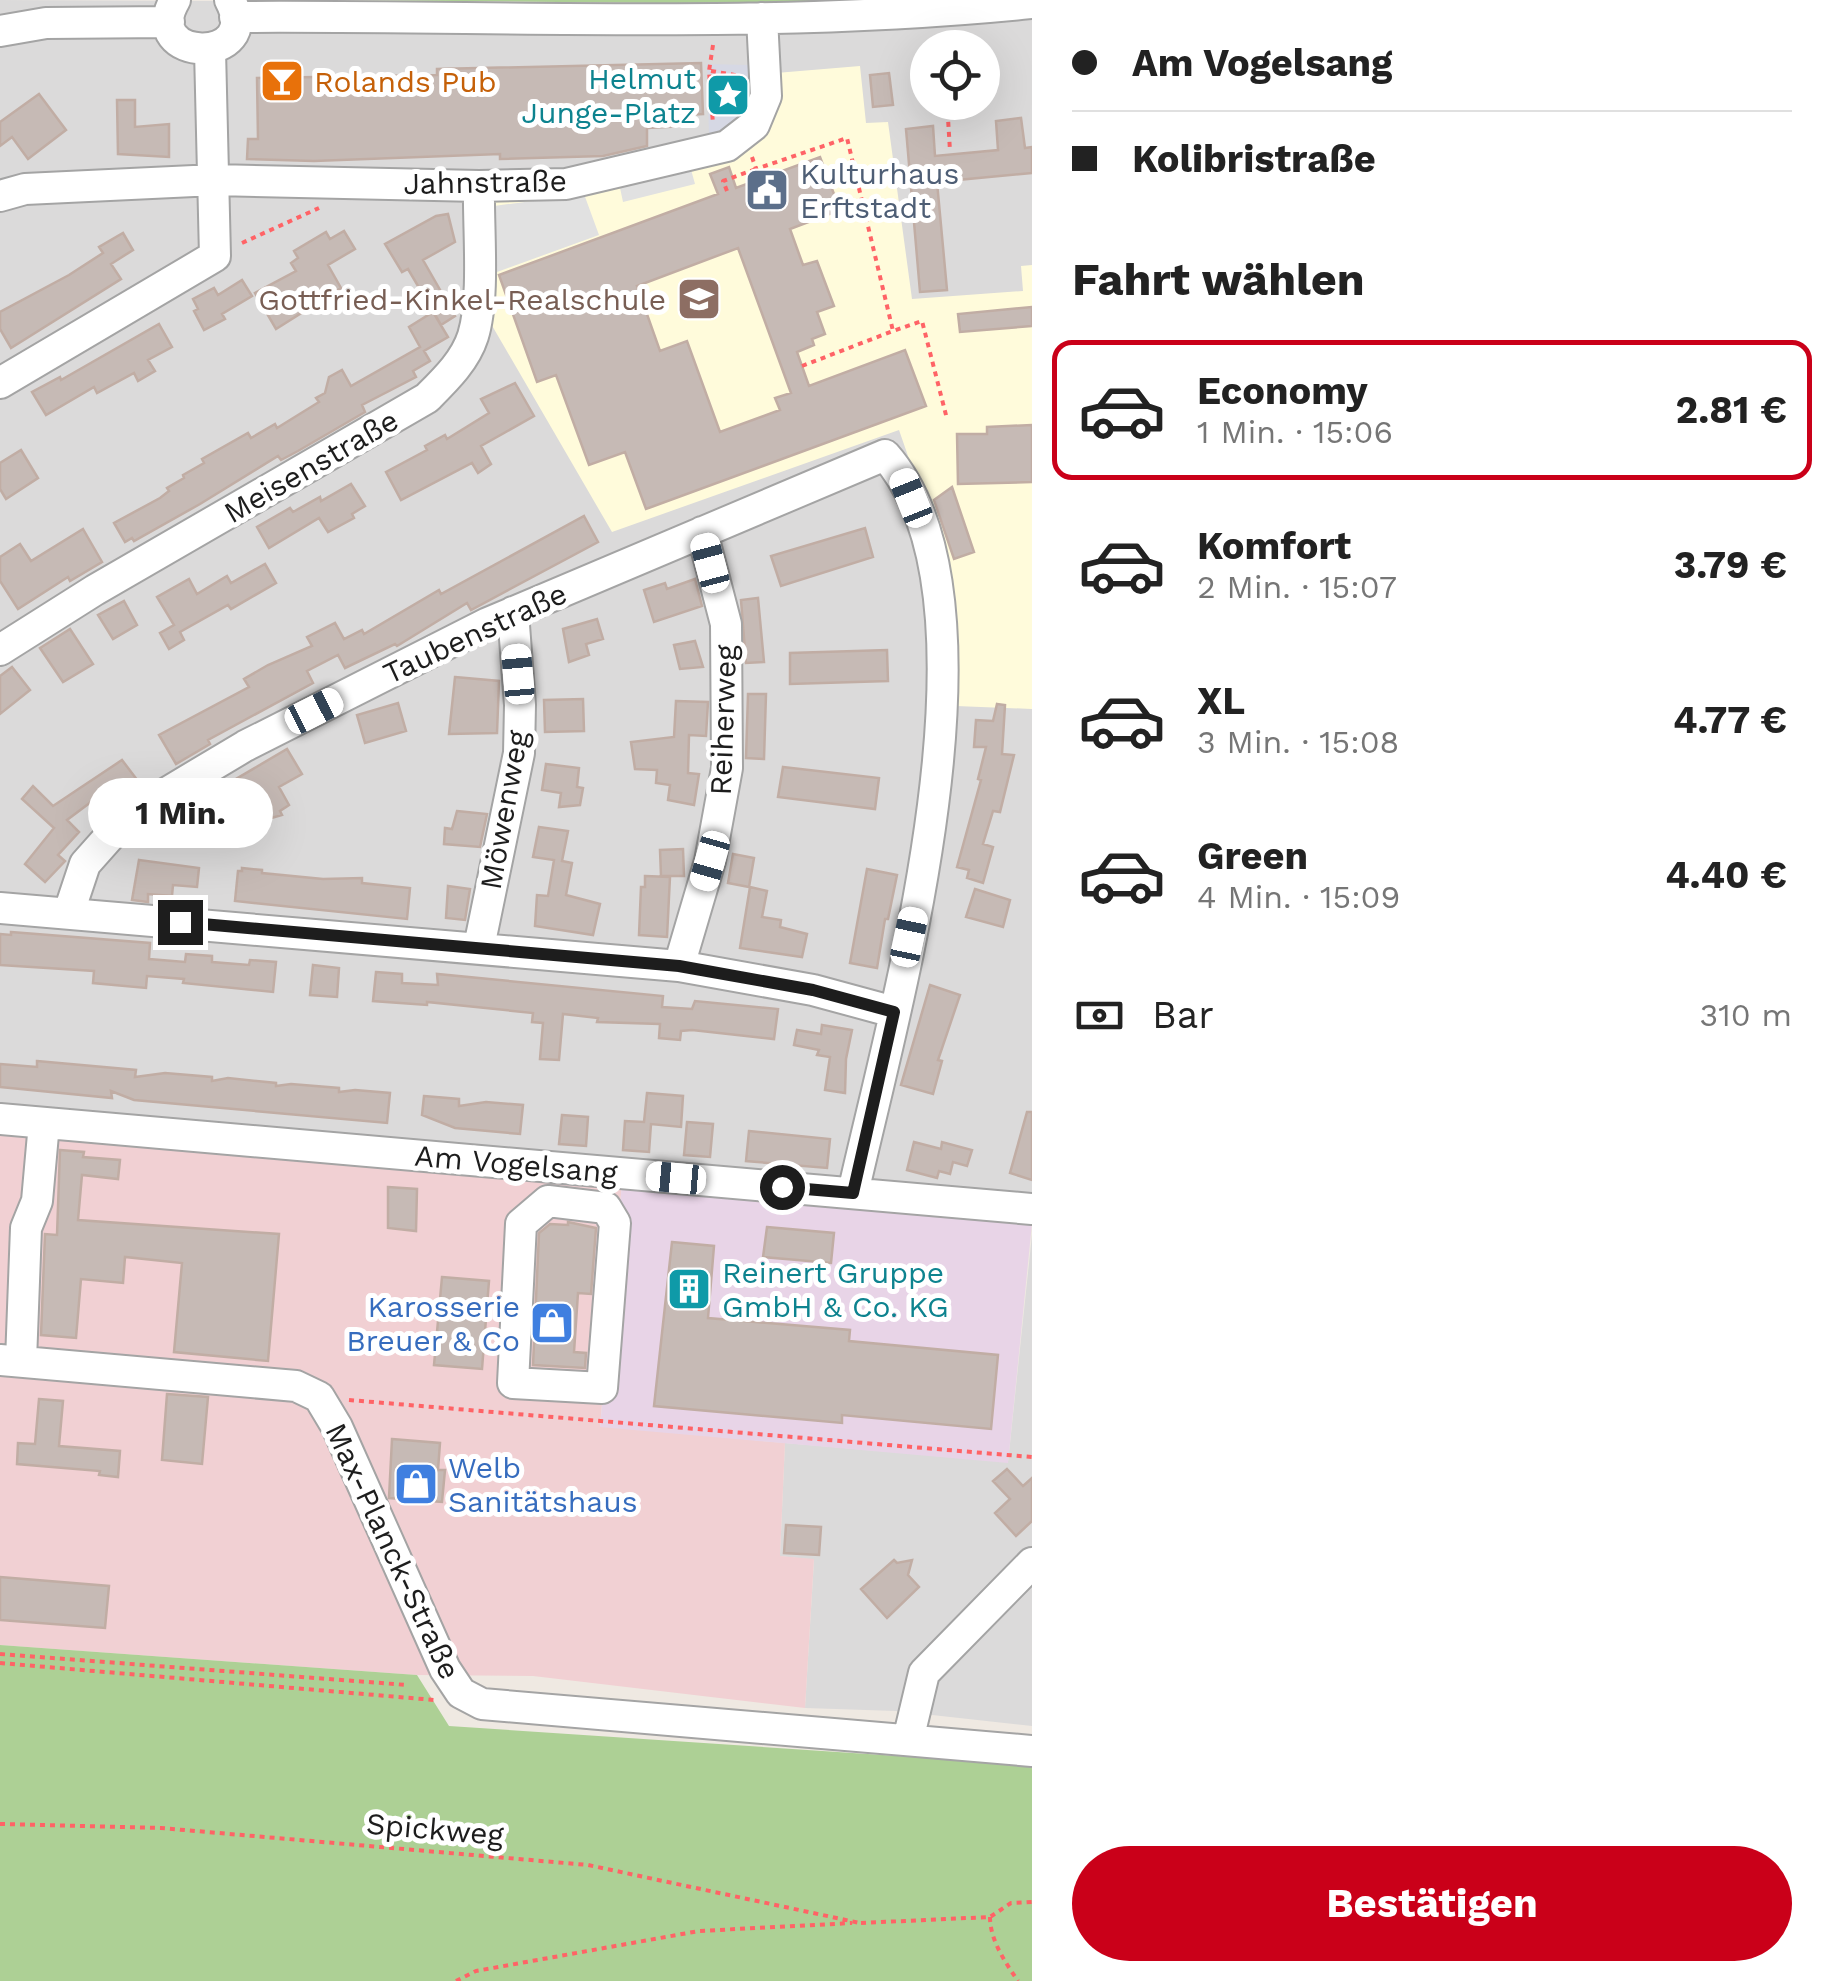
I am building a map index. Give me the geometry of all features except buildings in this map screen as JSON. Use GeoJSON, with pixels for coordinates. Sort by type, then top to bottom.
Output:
{"type":"FeatureCollection","features":[{"type":"Feature","properties":{"kind":"street"},"geometry":{"type":"LineString","coordinates":[[0,31],[172,11],[173,35],[194,50],[210,50],[232,32],[233,8],[762,18],[944,12],[1032,3]]}},
{"type":"Feature","properties":{"kind":"street"},"geometry":{"type":"LineString","coordinates":[[742,134],[754,125],[766,96],[762,18]]}},
{"type":"Feature","properties":{"kind":"street"},"geometry":{"type":"LineString","coordinates":[[0,384],[214,256],[210,50]]}},
{"type":"Feature","properties":{"kind":"street","name":"Jahnstraße"},"geometry":{"type":"LineString","coordinates":[[0,196],[25,189],[215,180],[566,184],[727,146],[742,134]]}},
{"type":"Feature","properties":{"kind":"street","name":"Meisenstraße"},"geometry":{"type":"LineString","coordinates":[[0,650],[95,590],[427,398],[461,360],[472,337],[478,311],[479,186]]}},
{"type":"Feature","properties":{"kind":"street","name":"Taubenstraße"},"geometry":{"type":"LineString","coordinates":[[68,912],[85,864],[117,828],[148,804],[245,746],[513,612],[885,455],[900,472],[932,550],[943,616],[943,688],[932,824],[894,1012]]}},
{"type":"Feature","properties":{"kind":"street","name":"Reiherweg"},"geometry":{"type":"LineString","coordinates":[[679,966],[710,861],[728,768],[726,624],[702,532]]}},
{"type":"Feature","properties":{"kind":"street","name":"Möwenweg"},"geometry":{"type":"LineString","coordinates":[[478,947],[519,753],[520,705],[513,612]]}},
{"type":"Feature","properties":{"kind":"street"},"geometry":{"type":"LineString","coordinates":[[0,908],[679,966],[813,990],[894,1012],[853,1193]]}},
{"type":"Feature","properties":{"kind":"street","name":"Am Vogelsang"},"geometry":{"type":"LineString","coordinates":[[0,1119],[1032,1210]]}},
{"type":"Feature","properties":{"kind":"street"},"geometry":{"type":"LineString","coordinates":[[10,1360],[26,1228],[37,1201],[44,1123]]}},
{"type":"Feature","properties":{"kind":"street"},"geometry":{"type":"LineString","coordinates":[[566,1203],[570,1168]]}},
{"type":"Feature","properties":{"kind":"street"},"geometry":{"type":"LineString","coordinates":[[548,1201],[566,1203],[606,1208],[615,1224],[602,1388],[513,1382],[520,1224],[548,1201]]}},
{"type":"Feature","properties":{"kind":"street","name":"Max-Planck-Straße"},"geometry":{"type":"LineString","coordinates":[[10,1360],[296,1386],[318,1397],[337,1427],[445,1670],[462,1693],[482,1704],[1032,1751]]}},
{"type":"Feature","properties":{"kind":"street"},"geometry":{"type":"LineString","coordinates":[[908,1740],[924,1672],[1032,1562]]}},
{"type":"Feature","properties":{"kind":"path"},"geometry":{"type":"LineString","coordinates":[[713,110],[710,64],[714,40]]}},
{"type":"Feature","properties":{"kind":"path"},"geometry":{"type":"LineString","coordinates":[[710,96],[735,96],[735,75]]}},
{"type":"Feature","properties":{"kind":"path"},"geometry":{"type":"LineString","coordinates":[[948,120],[950,151]]}},
{"type":"Feature","properties":{"kind":"path"},"geometry":{"type":"LineString","coordinates":[[742,134],[756,169]]}},
{"type":"Feature","properties":{"kind":"path"},"geometry":{"type":"LineString","coordinates":[[727,191],[723,181],[847,138],[892,331]]}},
{"type":"Feature","properties":{"kind":"path"},"geometry":{"type":"LineString","coordinates":[[214,256],[323,206]]}},
{"type":"Feature","properties":{"kind":"path"},"geometry":{"type":"LineString","coordinates":[[802,366],[922,321],[946,419]]}},
{"type":"Feature","properties":{"kind":"path"},"geometry":{"type":"LineString","coordinates":[[318,1397],[1032,1456]]}},
{"type":"Feature","properties":{"kind":"path"},"geometry":{"type":"LineString","coordinates":[[0,1654],[406,1684]]}},
{"type":"Feature","properties":{"kind":"path"},"geometry":{"type":"LineString","coordinates":[[0,1663],[446,1701],[462,1693]]}},
{"type":"Feature","properties":{"kind":"path","name":"Spickweg"},"geometry":{"type":"LineString","coordinates":[[0,1824],[162,1828],[588,1866],[860,1923]]}},
{"type":"Feature","properties":{"kind":"path"},"geometry":{"type":"LineString","coordinates":[[456,1981],[476,1972],[700,1931],[990,1917],[1011,1903],[1032,1902]]}},
{"type":"Feature","properties":{"kind":"path"},"geometry":{"type":"LineString","coordinates":[[990,1917],[998,1947],[1018,1981]]}},
{"type":"Feature","properties":{"kind":"shaded area"},"geometry":{"type":"Polygon","coordinates":[[[0,0],[760,4],[1032,0],[1032,1223],[0,1129],[0,0]]]}},
{"type":"Feature","properties":{"kind":"shaded area","name":"Helmut Junge-Platz"},"geometry":{"type":"Polygon","coordinates":[[[707,64],[749,65],[750,88],[742,112],[726,128],[709,135],[707,64]]]}},
{"type":"Feature","properties":{"kind":"shaded area","name":"Gottfried-Kinkel-Realschule"},"geometry":{"type":"Polygon","coordinates":[[[860,66],[866,123],[888,122],[912,299],[1023,291],[1021,266],[1032,265],[1032,709],[956,706],[949,574],[899,430],[612,532],[487,317],[487,199],[733,153],[776,73],[860,66]]]}},
{"type":"Feature","properties":{"kind":"shaded area"},"geometry":{"type":"Polygon","coordinates":[[[690,166],[695,184],[623,202],[619,183],[690,166]]]}},
{"type":"Feature","properties":{"kind":"shaded area"},"geometry":{"type":"Polygon","coordinates":[[[584,194],[599,235],[497,272],[494,206],[584,194]]]}},
{"type":"Feature","properties":{"kind":"shaded area"},"geometry":{"type":"Polygon","coordinates":[[[0,1129],[622,1183],[600,1426],[785,1443],[780,1556],[814,1559],[805,1708],[533,1676],[417,1675],[0,1645],[0,1129]]]}},
{"type":"Feature","properties":{"kind":"shaded area"},"geometry":{"type":"Polygon","coordinates":[[[622,1183],[1032,1223],[1008,1463],[600,1427],[622,1183]]]}},
{"type":"Feature","properties":{"kind":"shaded area"},"geometry":{"type":"Polygon","coordinates":[[[1032,1235],[1032,1726],[896,1711],[805,1708],[814,1560],[780,1556],[785,1443],[1008,1462],[1032,1235]]]}},
{"type":"Feature","properties":{"kind":"green space"},"geometry":{"type":"Polygon","coordinates":[[[339,0],[932,0],[760,4],[339,0]]]}},
{"type":"Feature","properties":{"kind":"green space"},"geometry":{"type":"Polygon","coordinates":[[[0,1645],[417,1675],[449,1726],[1032,1765],[1032,1981],[0,1981],[0,1645]]]}},
{"type":"Feature","properties":{"kind":"place","name":"Rolands Pub"},"geometry":{"type":"Point","coordinates":[282,81]}},
{"type":"Feature","properties":{"kind":"place","name":"Helmut Junge-Platz"},"geometry":{"type":"Point","coordinates":[728,95]}},
{"type":"Feature","properties":{"kind":"place","name":"Kulturhaus Erftstadt"},"geometry":{"type":"Point","coordinates":[767,190]}},
{"type":"Feature","properties":{"kind":"place","name":"Gottfried-Kinkel-Realschule"},"geometry":{"type":"Point","coordinates":[699,299]}},
{"type":"Feature","properties":{"kind":"place","name":"Reinert Gruppe GmbH & Co. KG"},"geometry":{"type":"Point","coordinates":[689,1289]}},
{"type":"Feature","properties":{"kind":"place","name":"Karosserie Breuer & Co"},"geometry":{"type":"Point","coordinates":[552,1323]}},
{"type":"Feature","properties":{"kind":"place","name":"Welb Sanitätshaus"},"geometry":{"type":"Point","coordinates":[416,1484]}},
{"type":"Feature","properties":{"kind":"route"},"geometry":{"type":"LineString","coordinates":[[180,922],[679,966],[813,990],[894,1012],[853,1193],[782,1187]]}}]}
